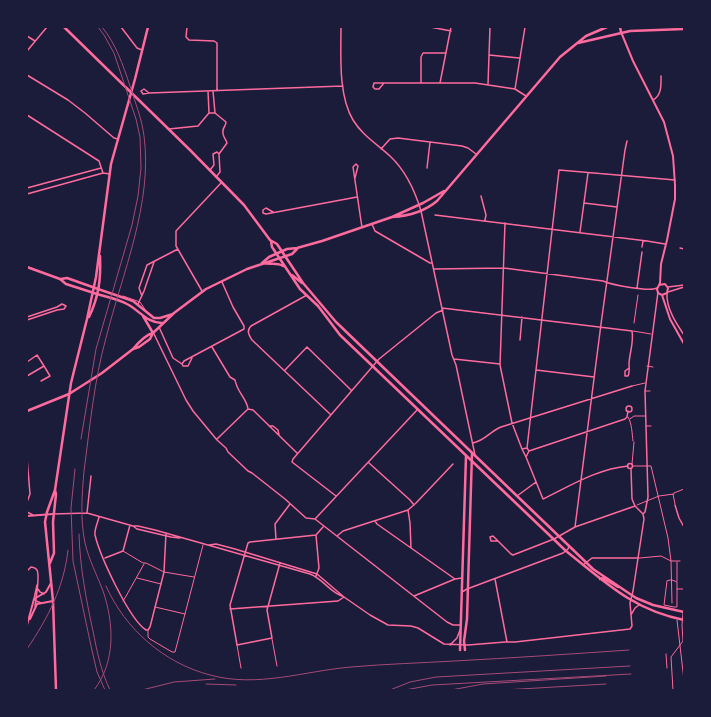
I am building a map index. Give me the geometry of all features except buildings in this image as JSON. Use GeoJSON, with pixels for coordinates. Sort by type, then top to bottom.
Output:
{"type":"FeatureCollection","features":[{"type":"Feature","properties":{"kind":"main road"},"geometry":{"type":"LineString","coordinates":[[64,27],[210,170],[249,211],[270,240],[276,254],[300,289],[318,306],[340,335],[466,456],[566,551],[599,579],[640,605],[683,619]]}},
{"type":"Feature","properties":{"kind":"main road"},"geometry":{"type":"LineString","coordinates":[[56,690],[54,602],[46,514],[55,490],[69,394],[88,319],[100,249],[110,174],[148,27]]}},
{"type":"Feature","properties":{"kind":"main road"},"geometry":{"type":"LineString","coordinates":[[392,217],[404,216],[421,211],[437,201],[560,57],[586,36],[607,27]]}},
{"type":"Feature","properties":{"kind":"main road"},"geometry":{"type":"LineString","coordinates":[[620,27],[621,32]]}},
{"type":"Feature","properties":{"kind":"main road"},"geometry":{"type":"LineString","coordinates":[[578,44],[621,32],[665,28],[684,28]]}},
{"type":"Feature","properties":{"kind":"main road"},"geometry":{"type":"LineString","coordinates":[[262,263],[269,256],[282,251],[297,248],[392,217],[445,191]]}},
{"type":"Feature","properties":{"kind":"main road"},"geometry":{"type":"LineString","coordinates":[[270,240],[282,251],[303,283],[330,315],[593,569],[632,596],[653,605],[684,612]]}},
{"type":"Feature","properties":{"kind":"main road"},"geometry":{"type":"LineString","coordinates":[[27,411],[69,394],[102,374],[133,350],[148,334],[153,333],[174,313],[202,291],[222,280],[262,263],[292,254],[297,248]]}},
{"type":"Feature","properties":{"kind":"main road"},"geometry":{"type":"LineString","coordinates":[[88,319],[94,305],[101,274],[100,249]]}},
{"type":"Feature","properties":{"kind":"main road"},"geometry":{"type":"LineString","coordinates":[[262,263],[271,265],[280,264],[285,268]]}},
{"type":"Feature","properties":{"kind":"main road"},"geometry":{"type":"LineString","coordinates":[[27,267],[60,279],[66,284],[126,303],[143,316],[157,323],[163,323]]}},
{"type":"Feature","properties":{"kind":"main road"},"geometry":{"type":"LineString","coordinates":[[290,274],[303,283]]}},
{"type":"Feature","properties":{"kind":"main road"},"geometry":{"type":"LineString","coordinates":[[60,279],[67,278],[138,303],[152,317],[157,318],[174,313]]}},
{"type":"Feature","properties":{"kind":"main road"},"geometry":{"type":"LineString","coordinates":[[143,316],[153,333]]}},
{"type":"Feature","properties":{"kind":"main road"},"geometry":{"type":"LineString","coordinates":[[465,650],[472,453]]}},
{"type":"Feature","properties":{"kind":"main road"},"geometry":{"type":"LineString","coordinates":[[460,650],[466,456]]}},
{"type":"Feature","properties":{"kind":"main road"},"geometry":{"type":"LineString","coordinates":[[50,563],[54,553],[53,514],[56,494],[55,490]]}},
{"type":"Feature","properties":{"kind":"main road"},"geometry":{"type":"LineString","coordinates":[[574,557],[583,560]]}},
{"type":"Feature","properties":{"kind":"main road"},"geometry":{"type":"LineString","coordinates":[[599,579],[603,578],[616,587],[619,587]]}},
{"type":"Feature","properties":{"kind":"street"},"geometry":{"type":"LineString","coordinates":[[27,51],[47,27]]}},
{"type":"Feature","properties":{"kind":"street"},"geometry":{"type":"LineString","coordinates":[[121,27],[137,48],[142,50]]}},
{"type":"Feature","properties":{"kind":"street"},"geometry":{"type":"LineString","coordinates":[[187,27],[186,37],[189,40],[216,41],[217,91]]}},
{"type":"Feature","properties":{"kind":"street"},"geometry":{"type":"LineString","coordinates":[[341,27],[343,86],[346,104],[353,120],[361,131],[390,156],[400,168],[412,189],[421,211],[475,455]]}},
{"type":"Feature","properties":{"kind":"street"},"geometry":{"type":"LineString","coordinates":[[430,27],[451,31]]}},
{"type":"Feature","properties":{"kind":"street"},"geometry":{"type":"LineString","coordinates":[[440,83],[451,27]]}},
{"type":"Feature","properties":{"kind":"street"},"geometry":{"type":"LineString","coordinates":[[488,84],[490,27]]}},
{"type":"Feature","properties":{"kind":"street"},"geometry":{"type":"LineString","coordinates":[[515,89],[525,27]]}},
{"type":"Feature","properties":{"kind":"street"},"geometry":{"type":"LineString","coordinates":[[434,269],[504,268],[606,282],[651,290],[657,288],[659,285],[675,199],[673,156],[669,136],[664,122],[630,56],[621,32]]}},
{"type":"Feature","properties":{"kind":"street"},"geometry":{"type":"LineString","coordinates":[[27,36],[35,41]]}},
{"type":"Feature","properties":{"kind":"street"},"geometry":{"type":"LineString","coordinates":[[421,83],[421,57],[423,53],[446,53]]}},
{"type":"Feature","properties":{"kind":"street"},"geometry":{"type":"LineString","coordinates":[[490,55],[520,58]]}},
{"type":"Feature","properties":{"kind":"street"},"geometry":{"type":"LineString","coordinates":[[27,75],[68,100],[114,138],[118,139]]}},
{"type":"Feature","properties":{"kind":"street"},"geometry":{"type":"LineString","coordinates":[[653,100],[659,95],[662,76]]}},
{"type":"Feature","properties":{"kind":"street"},"geometry":{"type":"LineString","coordinates":[[384,83],[378,89],[373,87],[374,83],[384,83],[421,83],[440,83],[475,83],[515,89],[526,96]]}},
{"type":"Feature","properties":{"kind":"street"},"geometry":{"type":"LineString","coordinates":[[149,93],[343,86]]}},
{"type":"Feature","properties":{"kind":"street"},"geometry":{"type":"LineString","coordinates":[[208,91],[210,113]]}},
{"type":"Feature","properties":{"kind":"street"},"geometry":{"type":"LineString","coordinates":[[214,91],[215,113]]}},
{"type":"Feature","properties":{"kind":"street"},"geometry":{"type":"LineString","coordinates":[[169,130],[171,128],[198,126],[210,113],[215,113],[224,120],[226,125],[223,131],[223,136],[227,140],[227,144],[219,154],[220,172],[216,177]]}},
{"type":"Feature","properties":{"kind":"street"},"geometry":{"type":"LineString","coordinates":[[27,115],[99,161],[103,173]]}},
{"type":"Feature","properties":{"kind":"street"},"geometry":{"type":"LineString","coordinates":[[381,149],[387,141],[394,138],[462,146],[468,148],[476,154]]}},
{"type":"Feature","properties":{"kind":"street"},"geometry":{"type":"LineString","coordinates":[[575,527],[606,282],[627,141]]}},
{"type":"Feature","properties":{"kind":"street"},"geometry":{"type":"LineString","coordinates":[[427,168],[430,142]]}},
{"type":"Feature","properties":{"kind":"street"},"geometry":{"type":"LineString","coordinates":[[210,170],[214,165],[213,154],[217,152],[219,154]]}},
{"type":"Feature","properties":{"kind":"street"},"geometry":{"type":"LineString","coordinates":[[355,178],[358,166],[356,164],[353,166],[362,227]]}},
{"type":"Feature","properties":{"kind":"street"},"geometry":{"type":"LineString","coordinates":[[27,188],[101,168]]}},
{"type":"Feature","properties":{"kind":"street"},"geometry":{"type":"LineString","coordinates":[[529,451],[527,448],[530,418],[559,170],[675,180]]}},
{"type":"Feature","properties":{"kind":"street"},"geometry":{"type":"LineString","coordinates":[[580,232],[588,172]]}},
{"type":"Feature","properties":{"kind":"street"},"geometry":{"type":"LineString","coordinates":[[27,194],[103,173],[110,174]]}},
{"type":"Feature","properties":{"kind":"street"},"geometry":{"type":"LineString","coordinates":[[75,175],[76,180]]}},
{"type":"Feature","properties":{"kind":"street"},"geometry":{"type":"LineString","coordinates":[[202,291],[178,249],[176,243],[176,229],[221,183]]}},
{"type":"Feature","properties":{"kind":"street"},"geometry":{"type":"LineString","coordinates":[[481,196],[486,215],[485,220]]}},
{"type":"Feature","properties":{"kind":"street"},"geometry":{"type":"LineString","coordinates":[[273,212],[266,208],[263,210],[266,214],[357,197]]}},
{"type":"Feature","properties":{"kind":"street"},"geometry":{"type":"LineString","coordinates":[[584,203],[617,207]]}},
{"type":"Feature","properties":{"kind":"street"},"geometry":{"type":"LineString","coordinates":[[435,215],[613,236],[666,245]]}},
{"type":"Feature","properties":{"kind":"street"},"geometry":{"type":"LineString","coordinates":[[505,223],[500,364],[512,423],[543,499],[604,470],[628,466],[629,464],[651,466],[668,538],[671,561],[672,603]]}},
{"type":"Feature","properties":{"kind":"street"},"geometry":{"type":"LineString","coordinates":[[372,224],[375,231],[432,263]]}},
{"type":"Feature","properties":{"kind":"street"},"geometry":{"type":"LineString","coordinates":[[642,247],[643,240]]}},
{"type":"Feature","properties":{"kind":"street"},"geometry":{"type":"LineString","coordinates":[[680,248],[684,249]]}},
{"type":"Feature","properties":{"kind":"street"},"geometry":{"type":"LineString","coordinates":[[142,296],[139,288],[145,268],[148,264],[178,249]]}},
{"type":"Feature","properties":{"kind":"street"},"geometry":{"type":"LineString","coordinates":[[638,288],[642,252]]}},
{"type":"Feature","properties":{"kind":"street"},"geometry":{"type":"LineString","coordinates":[[138,303],[155,260]]}},
{"type":"Feature","properties":{"kind":"street"},"geometry":{"type":"LineString","coordinates":[[182,364],[242,332],[244,328],[222,280]]}},
{"type":"Feature","properties":{"kind":"street"},"geometry":{"type":"LineString","coordinates":[[659,285],[684,286]]}},
{"type":"Feature","properties":{"kind":"street"},"geometry":{"type":"LineString","coordinates":[[667,286],[668,301],[672,314],[684,335]]}},
{"type":"Feature","properties":{"kind":"street"},"geometry":{"type":"LineString","coordinates":[[662,295],[684,286]]}},
{"type":"Feature","properties":{"kind":"street"},"geometry":{"type":"LineString","coordinates":[[643,514],[645,512],[647,501],[648,466],[645,383],[658,292],[657,288]]}},
{"type":"Feature","properties":{"kind":"street"},"geometry":{"type":"LineString","coordinates":[[658,292],[662,295],[670,318],[684,344]]}},
{"type":"Feature","properties":{"kind":"street"},"geometry":{"type":"LineString","coordinates":[[307,295],[251,326],[248,329],[248,334],[252,340],[330,414]]}},
{"type":"Feature","properties":{"kind":"street"},"geometry":{"type":"LineString","coordinates":[[634,323],[638,295]]}},
{"type":"Feature","properties":{"kind":"street"},"geometry":{"type":"LineString","coordinates":[[27,318],[58,308]]}},
{"type":"Feature","properties":{"kind":"street"},"geometry":{"type":"LineString","coordinates":[[336,496],[292,462],[292,459],[377,361],[442,309],[502,314],[633,329],[652,334]]}},
{"type":"Feature","properties":{"kind":"street"},"geometry":{"type":"LineString","coordinates":[[520,340],[522,317]]}},
{"type":"Feature","properties":{"kind":"street"},"geometry":{"type":"LineString","coordinates":[[159,327],[173,358],[187,367],[192,358]]}},
{"type":"Feature","properties":{"kind":"street"},"geometry":{"type":"LineString","coordinates":[[629,368],[633,344],[633,329]]}},
{"type":"Feature","properties":{"kind":"street"},"geometry":{"type":"LineString","coordinates":[[153,333],[189,406],[228,452],[306,518],[315,519],[323,527],[337,536],[447,622],[460,627],[458,636],[450,645]]}},
{"type":"Feature","properties":{"kind":"street"},"geometry":{"type":"LineString","coordinates":[[285,370],[307,346],[351,390]]}},
{"type":"Feature","properties":{"kind":"street"},"geometry":{"type":"LineString","coordinates":[[212,347],[230,377],[235,380],[236,386],[247,404],[248,409]]}},
{"type":"Feature","properties":{"kind":"street"},"geometry":{"type":"LineString","coordinates":[[27,362],[37,355],[50,376],[41,381]]}},
{"type":"Feature","properties":{"kind":"street"},"geometry":{"type":"LineString","coordinates":[[454,359],[500,364]]}},
{"type":"Feature","properties":{"kind":"street"},"geometry":{"type":"LineString","coordinates":[[27,376],[44,366]]}},
{"type":"Feature","properties":{"kind":"street"},"geometry":{"type":"LineString","coordinates":[[647,366],[653,367]]}},
{"type":"Feature","properties":{"kind":"street"},"geometry":{"type":"LineString","coordinates":[[536,370],[594,377]]}},
{"type":"Feature","properties":{"kind":"street"},"geometry":{"type":"LineString","coordinates":[[473,443],[483,440],[497,428],[631,386],[645,383]]}},
{"type":"Feature","properties":{"kind":"street"},"geometry":{"type":"LineString","coordinates":[[645,391],[650,391]]}},
{"type":"Feature","properties":{"kind":"street"},"geometry":{"type":"LineString","coordinates":[[217,440],[248,409]]}},
{"type":"Feature","properties":{"kind":"street"},"geometry":{"type":"LineString","coordinates":[[248,409],[253,410],[297,453]]}},
{"type":"Feature","properties":{"kind":"street"},"geometry":{"type":"LineString","coordinates":[[315,519],[418,409]]}},
{"type":"Feature","properties":{"kind":"street"},"geometry":{"type":"LineString","coordinates":[[209,545],[216,544],[245,552],[317,575],[344,597],[370,615],[388,625],[416,627],[442,644],[464,645],[515,642],[627,630],[632,627],[631,600],[639,558],[644,519],[643,514],[632,499],[631,469],[634,441],[628,411]]}},
{"type":"Feature","properties":{"kind":"street"},"geometry":{"type":"LineString","coordinates":[[630,420],[634,416],[645,416]]}},
{"type":"Feature","properties":{"kind":"street"},"geometry":{"type":"LineString","coordinates":[[526,457],[529,451],[628,417]]}},
{"type":"Feature","properties":{"kind":"street"},"geometry":{"type":"LineString","coordinates":[[646,426],[651,426]]}},
{"type":"Feature","properties":{"kind":"street"},"geometry":{"type":"LineString","coordinates":[[522,449],[527,448]]}},
{"type":"Feature","properties":{"kind":"street"},"geometry":{"type":"LineString","coordinates":[[27,458],[30,494],[27,502]]}},
{"type":"Feature","properties":{"kind":"street"},"geometry":{"type":"LineString","coordinates":[[368,462],[410,500],[414,506]]}},
{"type":"Feature","properties":{"kind":"street"},"geometry":{"type":"LineString","coordinates":[[337,536],[343,531],[408,510],[414,506],[453,464]]}},
{"type":"Feature","properties":{"kind":"street"},"geometry":{"type":"LineString","coordinates":[[628,466],[631,469]]}},
{"type":"Feature","properties":{"kind":"street"},"geometry":{"type":"LineString","coordinates":[[87,513],[91,476]]}},
{"type":"Feature","properties":{"kind":"street"},"geometry":{"type":"LineString","coordinates":[[518,496],[536,482]]}},
{"type":"Feature","properties":{"kind":"street"},"geometry":{"type":"LineString","coordinates":[[497,541],[513,555],[554,539],[575,527],[659,496],[674,494],[684,489]]}},
{"type":"Feature","properties":{"kind":"street"},"geometry":{"type":"LineString","coordinates":[[674,494],[673,497],[675,505],[679,518],[684,527]]}},
{"type":"Feature","properties":{"kind":"street"},"geometry":{"type":"LineString","coordinates":[[276,539],[274,524],[290,504]]}},
{"type":"Feature","properties":{"kind":"street"},"geometry":{"type":"LineString","coordinates":[[408,510],[411,548]]}},
{"type":"Feature","properties":{"kind":"street"},"geometry":{"type":"LineString","coordinates":[[27,512],[33,515]]}},
{"type":"Feature","properties":{"kind":"street"},"geometry":{"type":"LineString","coordinates":[[27,516],[87,513],[137,529],[182,538],[280,564]]}},
{"type":"Feature","properties":{"kind":"street"},"geometry":{"type":"LineString","coordinates":[[99,517],[95,534],[104,558],[123,600],[143,628],[148,630]]}},
{"type":"Feature","properties":{"kind":"street"},"geometry":{"type":"LineString","coordinates":[[375,521],[377,524],[455,579]]}},
{"type":"Feature","properties":{"kind":"street"},"geometry":{"type":"LineString","coordinates":[[123,551],[131,526]]}},
{"type":"Feature","properties":{"kind":"street"},"geometry":{"type":"LineString","coordinates":[[317,575],[319,568],[316,536],[323,527]]}},
{"type":"Feature","properties":{"kind":"street"},"geometry":{"type":"LineString","coordinates":[[166,535],[164,572],[156,607],[148,630],[148,637],[174,653],[204,544]]}},
{"type":"Feature","properties":{"kind":"street"},"geometry":{"type":"LineString","coordinates":[[241,668],[230,609],[247,544],[249,542],[316,536]]}},
{"type":"Feature","properties":{"kind":"street"},"geometry":{"type":"LineString","coordinates":[[462,592],[468,588],[566,551],[569,545]]}},
{"type":"Feature","properties":{"kind":"street"},"geometry":{"type":"LineString","coordinates":[[104,558],[123,551]]}},
{"type":"Feature","properties":{"kind":"street"},"geometry":{"type":"LineString","coordinates":[[123,551],[143,563],[164,572],[195,578]]}},
{"type":"Feature","properties":{"kind":"street"},"geometry":{"type":"LineString","coordinates":[[583,565],[593,558],[639,558],[661,556],[671,561],[680,561]]}},
{"type":"Feature","properties":{"kind":"street"},"geometry":{"type":"LineString","coordinates":[[677,561],[677,582],[677,606],[674,607],[664,604],[666,601],[667,581],[672,580],[677,582]]}},
{"type":"Feature","properties":{"kind":"street"},"geometry":{"type":"LineString","coordinates":[[123,600],[143,563]]}},
{"type":"Feature","properties":{"kind":"street"},"geometry":{"type":"LineString","coordinates":[[277,666],[267,613],[280,564]]}},
{"type":"Feature","properties":{"kind":"street"},"geometry":{"type":"LineString","coordinates":[[27,625],[32,616],[38,589],[36,569],[31,567],[28,570]]}},
{"type":"Feature","properties":{"kind":"street"},"geometry":{"type":"LineString","coordinates":[[136,578],[161,584]]}},
{"type":"Feature","properties":{"kind":"street"},"geometry":{"type":"LineString","coordinates":[[413,596],[455,579],[462,578]]}},
{"type":"Feature","properties":{"kind":"street"},"geometry":{"type":"LineString","coordinates":[[495,579],[507,642]]}},
{"type":"Feature","properties":{"kind":"street"},"geometry":{"type":"LineString","coordinates":[[36,599],[48,590],[52,581]]}},
{"type":"Feature","properties":{"kind":"street"},"geometry":{"type":"LineString","coordinates":[[29,620],[29,616],[36,599],[37,583]]}},
{"type":"Feature","properties":{"kind":"street"},"geometry":{"type":"LineString","coordinates":[[677,589],[683,588]]}},
{"type":"Feature","properties":{"kind":"street"},"geometry":{"type":"LineString","coordinates":[[38,589],[44,594]]}},
{"type":"Feature","properties":{"kind":"street"},"geometry":{"type":"LineString","coordinates":[[230,609],[339,601],[344,597]]}},
{"type":"Feature","properties":{"kind":"street"},"geometry":{"type":"LineString","coordinates":[[36,599],[41,603]]}},
{"type":"Feature","properties":{"kind":"street"},"geometry":{"type":"LineString","coordinates":[[677,599],[682,600]]}},
{"type":"Feature","properties":{"kind":"street"},"geometry":{"type":"LineString","coordinates":[[35,606],[41,603],[54,602]]}},
{"type":"Feature","properties":{"kind":"street"},"geometry":{"type":"LineString","coordinates":[[631,615],[640,605]]}},
{"type":"Feature","properties":{"kind":"street"},"geometry":{"type":"LineString","coordinates":[[156,607],[185,614]]}},
{"type":"Feature","properties":{"kind":"street"},"geometry":{"type":"LineString","coordinates":[[673,690],[671,657],[683,641],[684,612]]}},
{"type":"Feature","properties":{"kind":"street"},"geometry":{"type":"LineString","coordinates":[[678,618],[679,641],[684,667],[684,680]]}},
{"type":"Feature","properties":{"kind":"street"},"geometry":{"type":"LineString","coordinates":[[237,644],[272,638]]}},
{"type":"Feature","properties":{"kind":"street"},"geometry":{"type":"LineString","coordinates":[[666,654],[667,668]]}},
{"type":"Feature","properties":{"kind":"tram line"},"geometry":{"type":"LineString","coordinates":[[81,439],[96,349],[132,225],[138,196],[141,168],[140,137],[136,119],[114,53],[98,27]]}},
{"type":"Feature","properties":{"kind":"tram line"},"geometry":{"type":"LineString","coordinates":[[75,469],[71,508],[73,561],[97,672],[105,690]]}},
{"type":"Feature","properties":{"kind":"tram line"},"geometry":{"type":"LineString","coordinates":[[27,649],[42,626],[54,602],[63,577],[68,550]]}},
{"type":"Feature","properties":{"kind":"tram line"},"geometry":{"type":"LineString","coordinates":[[451,690],[483,684],[606,676]]}},
{"type":"Feature","properties":{"kind":"tram line"},"geometry":{"type":"LineString","coordinates":[[503,690],[606,684]]}},
{"type":"Feature","properties":{"kind":"railway"},"geometry":{"type":"LineString","coordinates":[[94,690],[106,667],[111,642],[111,629],[107,603],[89,555],[83,534],[82,507],[84,471],[98,371],[140,212],[146,161],[143,130],[125,70],[111,40],[102,27]]}},
{"type":"Feature","properties":{"kind":"railway"},"geometry":{"type":"LineString","coordinates":[[79,534],[82,571],[88,607],[96,646],[104,676],[110,690]]}},
{"type":"Feature","properties":{"kind":"railway"},"geometry":{"type":"LineString","coordinates":[[106,586],[114,602],[135,630],[162,653],[193,669],[228,679],[263,679],[364,666],[629,650]]}},
{"type":"Feature","properties":{"kind":"railway"},"geometry":{"type":"LineString","coordinates":[[390,690],[410,682],[436,677],[630,666]]}},
{"type":"Feature","properties":{"kind":"railway"},"geometry":{"type":"LineString","coordinates":[[405,690],[432,685],[631,674]]}},
{"type":"Feature","properties":{"kind":"railway"},"geometry":{"type":"LineString","coordinates":[[142,690],[174,682],[215,679]]}},
{"type":"Feature","properties":{"kind":"railway"},"geometry":{"type":"LineString","coordinates":[[206,684],[236,685]]}}]}
